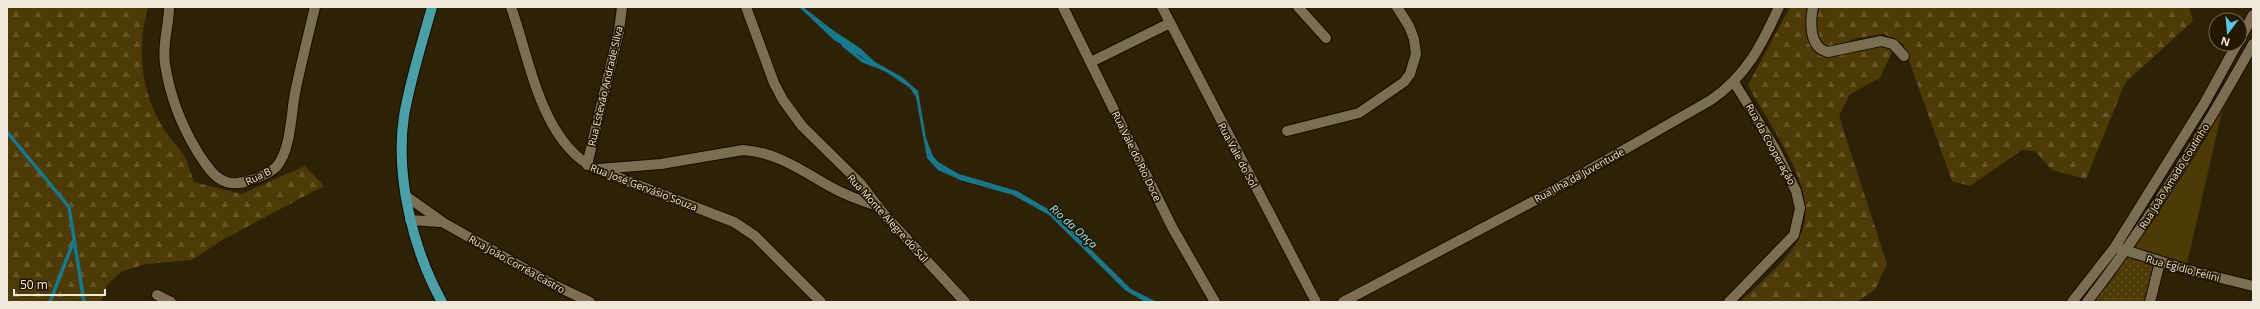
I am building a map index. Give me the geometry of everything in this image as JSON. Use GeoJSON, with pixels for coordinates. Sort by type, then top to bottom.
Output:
{"type":"FeatureCollection","features":[{"type":"Feature","properties":{"kind":"main road"},"geometry":{"type":"LineString","coordinates":[[432,7],[404,117],[403,144],[406,196],[410,220],[423,261],[442,302]]}},
{"type":"Feature","properties":{"kind":"street","name":"Rua B"},"geometry":{"type":"LineString","coordinates":[[169,7],[169,27],[164,47],[165,63],[171,99],[183,129],[209,171],[224,182],[241,184],[270,172],[277,165],[285,151],[295,94],[315,7]]}},
{"type":"Feature","properties":{"kind":"street","name":"Rua José Gervásio Souza"},"geometry":{"type":"LineString","coordinates":[[511,7],[540,97],[560,138],[568,149],[586,165],[734,222],[755,236],[821,302]]}},
{"type":"Feature","properties":{"kind":"street","name":"Rua Estevão Andrade Silva"},"geometry":{"type":"LineString","coordinates":[[586,165],[619,30],[622,7]]}},
{"type":"Feature","properties":{"kind":"street","name":"Rua Monte Alegre do Sul"},"geometry":{"type":"LineString","coordinates":[[746,7],[774,82],[790,111],[812,138],[861,184],[878,206],[965,302]]}},
{"type":"Feature","properties":{"kind":"street","name":"Rua Vale do Rio Doce"},"geometry":{"type":"LineString","coordinates":[[1063,7],[1172,227],[1215,302]]}},
{"type":"Feature","properties":{"kind":"street","name":"Rua Vale do Sol"},"geometry":{"type":"LineString","coordinates":[[1162,7],[1316,302]]}},
{"type":"Feature","properties":{"kind":"street"},"geometry":{"type":"LineString","coordinates":[[1298,7],[1326,38]]}},
{"type":"Feature","properties":{"kind":"street"},"geometry":{"type":"LineString","coordinates":[[1287,131],[1359,113],[1404,82],[1410,74],[1416,54],[1414,39],[1409,26],[1396,7]]}},
{"type":"Feature","properties":{"kind":"street","name":"Rua Ilha da Juventude"},"geometry":{"type":"LineString","coordinates":[[1343,302],[1545,195],[1694,110],[1734,82],[1756,54],[1778,7]]}},
{"type":"Feature","properties":{"kind":"street"},"geometry":{"type":"LineString","coordinates":[[1813,7],[1811,28],[1815,42],[1823,51],[1828,52],[1881,41],[1893,44],[1904,56]]}},
{"type":"Feature","properties":{"kind":"street"},"geometry":{"type":"LineString","coordinates":[[2248,23],[2253,14]]}},
{"type":"Feature","properties":{"kind":"street"},"geometry":{"type":"LineString","coordinates":[[1091,62],[1170,23]]}},
{"type":"Feature","properties":{"kind":"street","name":"Rua João Amado Coutinho"},"geometry":{"type":"LineString","coordinates":[[2087,302],[2126,252],[2211,117],[2253,44]]}},
{"type":"Feature","properties":{"kind":"street","name":"Rua João Amado Coutinho"},"geometry":{"type":"LineString","coordinates":[[2072,302],[2115,247],[2204,104],[2233,52]]}},
{"type":"Feature","properties":{"kind":"street","name":"Rua da Cooperação"},"geometry":{"type":"LineString","coordinates":[[1729,302],[1794,235],[1800,208],[1796,191],[1774,147],[1734,82]]}},
{"type":"Feature","properties":{"kind":"street"},"geometry":{"type":"LineString","coordinates":[[596,169],[661,164],[742,150],[754,151],[780,158],[842,193],[878,206]]}},
{"type":"Feature","properties":{"kind":"street","name":"Rua João Corrêa Castro"},"geometry":{"type":"LineString","coordinates":[[406,196],[444,223],[540,278],[590,302]]}},
{"type":"Feature","properties":{"kind":"street","name":"Rua João Corrêa Castro"},"geometry":{"type":"LineString","coordinates":[[410,220],[433,220],[444,223]]}},
{"type":"Feature","properties":{"kind":"street","name":"Rua Egídio Felini"},"geometry":{"type":"LineString","coordinates":[[2115,247],[2126,252],[2160,262],[2253,286]]}},
{"type":"Feature","properties":{"kind":"street"},"geometry":{"type":"LineString","coordinates":[[2150,302],[2160,262]]}},
{"type":"Feature","properties":{"kind":"street"},"geometry":{"type":"LineString","coordinates":[[157,295],[171,302]]}},
{"type":"Feature","properties":{"kind":"green space"},"geometry":{"type":"Polygon","coordinates":[[[7,7],[148,7],[142,39],[143,71],[146,87],[157,117],[165,131],[184,156],[194,182],[241,194],[305,166],[324,186],[224,239],[192,260],[147,264],[122,271],[106,286],[101,302],[7,302],[7,7]]]}},
{"type":"Feature","properties":{"kind":"green space"},"geometry":{"type":"Polygon","coordinates":[[[1790,7],[1808,7],[1810,41],[1816,53],[1837,54],[1871,45],[1894,47],[1880,78],[1850,94],[1839,116],[1887,264],[1875,290],[1856,302],[1740,302],[1787,256],[1799,239],[1805,221],[1805,201],[1791,160],[1748,85],[1790,7]]]}},
{"type":"Feature","properties":{"kind":"green space"},"geometry":{"type":"Polygon","coordinates":[[[1818,7],[2189,7],[2193,21],[2125,83],[2086,179],[2052,170],[2035,151],[2022,150],[1970,186],[1952,181],[1903,44],[1884,34],[1857,38],[1835,47],[1823,46],[1817,33],[1816,23],[1818,7]]]}},
{"type":"Feature","properties":{"kind":"green space"},"geometry":{"type":"Polygon","coordinates":[[[2225,98],[2186,268],[2118,250],[2225,98]]]}},
{"type":"Feature","properties":{"kind":"green space"},"geometry":{"type":"Polygon","coordinates":[[[2118,250],[2160,262],[2149,302],[2083,302],[2118,250]]]}},
{"type":"Feature","properties":{"kind":"water"},"geometry":{"type":"Polygon","coordinates":[[[799,7],[803,7],[834,31],[860,48],[875,62],[902,77],[918,91],[926,138],[933,156],[938,162],[959,174],[1017,191],[1053,212],[1131,289],[1157,302],[1145,302],[1125,290],[1049,215],[1013,195],[960,180],[938,170],[927,158],[916,97],[910,88],[886,72],[872,66],[859,55],[834,40],[799,7]]]}},
{"type":"Feature","properties":{"kind":"waterway","name":"Rio da Onça"},"geometry":{"type":"LineString","coordinates":[[843,45],[863,61],[873,65]]}},
{"type":"Feature","properties":{"kind":"waterway"},"geometry":{"type":"LineString","coordinates":[[7,132],[69,207],[84,302]]}},
{"type":"Feature","properties":{"kind":"waterway"},"geometry":{"type":"LineString","coordinates":[[50,302],[74,240]]}}]}
